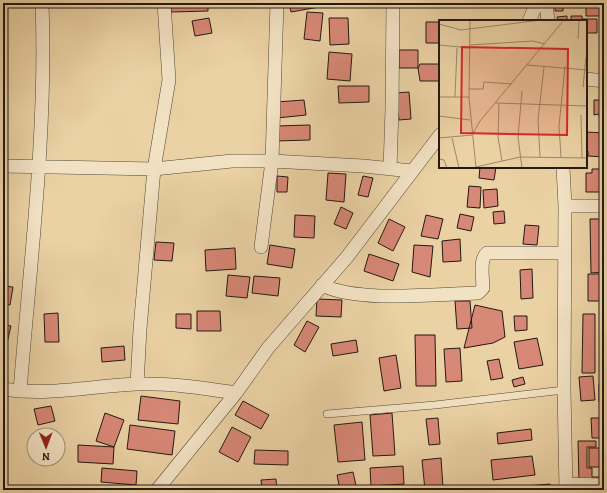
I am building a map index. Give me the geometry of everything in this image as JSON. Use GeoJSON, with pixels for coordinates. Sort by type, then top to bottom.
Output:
{"type":"FeatureCollection","features":[{"type":"Feature","properties":{"kind":"street"},"geometry":{"type":"LineString","coordinates":[[20,391],[38,168],[44,50],[42,3]]}},
{"type":"Feature","properties":{"kind":"street"},"geometry":{"type":"LineString","coordinates":[[137,384],[140,329],[154,169],[169,80],[164,3]]}},
{"type":"Feature","properties":{"kind":"street"},"geometry":{"type":"LineString","coordinates":[[261,247],[272,161],[277,3]]}},
{"type":"Feature","properties":{"kind":"street"},"geometry":{"type":"LineString","coordinates":[[390,169],[393,3]]}},
{"type":"Feature","properties":{"kind":"street"},"geometry":{"type":"LineString","coordinates":[[529,20],[537,3]]}},
{"type":"Feature","properties":{"kind":"street"},"geometry":{"type":"LineString","coordinates":[[546,3],[548,20]]}},
{"type":"Feature","properties":{"kind":"street"},"geometry":{"type":"LineString","coordinates":[[587,79],[604,81]]}},
{"type":"Feature","properties":{"kind":"street"},"geometry":{"type":"LineString","coordinates":[[157,490],[236,393],[268,348],[348,257],[439,136]]}},
{"type":"Feature","properties":{"kind":"street"},"geometry":{"type":"LineString","coordinates":[[3,166],[38,168],[154,169],[232,161],[272,161],[412,171]]}},
{"type":"Feature","properties":{"kind":"street"},"geometry":{"type":"LineString","coordinates":[[563,168],[565,206],[564,390],[566,487],[604,485]]}},
{"type":"Feature","properties":{"kind":"street"},"geometry":{"type":"LineString","coordinates":[[565,206],[604,206]]}},
{"type":"Feature","properties":{"kind":"street"},"geometry":{"type":"LineString","coordinates":[[322,285],[334,291],[373,296],[478,293],[484,288],[483,261],[484,255],[487,253],[564,253]]}},
{"type":"Feature","properties":{"kind":"street"},"geometry":{"type":"LineString","coordinates":[[3,389],[20,391],[65,391],[137,384],[186,386],[236,393]]}},
{"type":"Feature","properties":{"kind":"lane"},"geometry":{"type":"LineString","coordinates":[[326,414],[449,404],[564,390]]}},
{"type":"Feature","properties":{"kind":"building"},"geometry":{"type":"Polygon","coordinates":[[[171,3],[208,3],[208,11],[171,12],[171,3]]]}},
{"type":"Feature","properties":{"kind":"building"},"geometry":{"type":"Polygon","coordinates":[[[289,3],[336,3],[336,4],[291,12],[289,3]]]}},
{"type":"Feature","properties":{"kind":"building"},"geometry":{"type":"Polygon","coordinates":[[[374,3],[384,3],[384,5],[375,6],[374,3]]]}},
{"type":"Feature","properties":{"kind":"building"},"geometry":{"type":"Polygon","coordinates":[[[586,5],[604,5],[604,16],[586,16],[586,5]]]}},
{"type":"Feature","properties":{"kind":"building"},"geometry":{"type":"Polygon","coordinates":[[[555,6],[563,6],[563,11],[555,11],[555,6]]]}},
{"type":"Feature","properties":{"kind":"building"},"geometry":{"type":"Polygon","coordinates":[[[307,12],[323,13],[320,41],[304,39],[307,12]]]}},
{"type":"Feature","properties":{"kind":"building"},"geometry":{"type":"Polygon","coordinates":[[[567,16],[567,20],[558,20],[557,17],[567,16]]]}},
{"type":"Feature","properties":{"kind":"building"},"geometry":{"type":"Polygon","coordinates":[[[571,16],[582,16],[582,19],[597,19],[597,33],[587,33],[587,20],[571,20],[571,16]]]}},
{"type":"Feature","properties":{"kind":"building"},"geometry":{"type":"Polygon","coordinates":[[[209,18],[212,33],[195,36],[192,21],[209,18]]]}},
{"type":"Feature","properties":{"kind":"building"},"geometry":{"type":"Polygon","coordinates":[[[329,18],[348,18],[349,44],[330,45],[329,18]]]}},
{"type":"Feature","properties":{"kind":"building"},"geometry":{"type":"Polygon","coordinates":[[[426,22],[439,22],[439,43],[426,43],[426,22]]]}},
{"type":"Feature","properties":{"kind":"building"},"geometry":{"type":"Polygon","coordinates":[[[399,50],[418,50],[418,68],[399,68],[399,50]]]}},
{"type":"Feature","properties":{"kind":"building"},"geometry":{"type":"Polygon","coordinates":[[[329,52],[352,54],[350,81],[327,79],[329,52]]]}},
{"type":"Feature","properties":{"kind":"building"},"geometry":{"type":"Polygon","coordinates":[[[420,64],[439,64],[439,81],[420,81],[418,68],[420,64]]]}},
{"type":"Feature","properties":{"kind":"building"},"geometry":{"type":"Polygon","coordinates":[[[338,86],[369,86],[369,102],[339,103],[338,86]]]}},
{"type":"Feature","properties":{"kind":"building"},"geometry":{"type":"Polygon","coordinates":[[[409,92],[411,119],[399,120],[396,93],[409,92]]]}},
{"type":"Feature","properties":{"kind":"building"},"geometry":{"type":"Polygon","coordinates":[[[304,100],[306,115],[277,118],[276,102],[304,100]]]}},
{"type":"Feature","properties":{"kind":"building"},"geometry":{"type":"Polygon","coordinates":[[[594,100],[604,100],[604,122],[600,122],[599,114],[594,115],[594,100]]]}},
{"type":"Feature","properties":{"kind":"building"},"geometry":{"type":"Polygon","coordinates":[[[310,125],[310,140],[276,141],[276,126],[310,125]]]}},
{"type":"Feature","properties":{"kind":"building"},"geometry":{"type":"Polygon","coordinates":[[[587,132],[604,133],[604,157],[588,156],[587,132]]]}},
{"type":"Feature","properties":{"kind":"building"},"geometry":{"type":"Polygon","coordinates":[[[480,168],[496,168],[494,180],[479,178],[480,168]]]}},
{"type":"Feature","properties":{"kind":"building"},"geometry":{"type":"Polygon","coordinates":[[[592,169],[604,169],[604,189],[601,189],[601,192],[586,192],[586,173],[592,173],[592,169]]]}},
{"type":"Feature","properties":{"kind":"building"},"geometry":{"type":"Polygon","coordinates":[[[328,173],[346,174],[344,202],[326,200],[328,173]]]}},
{"type":"Feature","properties":{"kind":"building"},"geometry":{"type":"Polygon","coordinates":[[[277,176],[288,177],[287,192],[277,192],[277,176]]]}},
{"type":"Feature","properties":{"kind":"building"},"geometry":{"type":"Polygon","coordinates":[[[363,176],[373,178],[368,197],[358,195],[363,176]]]}},
{"type":"Feature","properties":{"kind":"building"},"geometry":{"type":"Polygon","coordinates":[[[469,186],[481,187],[480,208],[467,207],[469,186]]]}},
{"type":"Feature","properties":{"kind":"building"},"geometry":{"type":"Polygon","coordinates":[[[497,189],[498,206],[484,208],[483,190],[497,189]]]}},
{"type":"Feature","properties":{"kind":"building"},"geometry":{"type":"Polygon","coordinates":[[[341,207],[353,213],[346,229],[334,224],[341,207]]]}},
{"type":"Feature","properties":{"kind":"building"},"geometry":{"type":"Polygon","coordinates":[[[504,211],[505,223],[494,224],[493,212],[504,211]]]}},
{"type":"Feature","properties":{"kind":"building"},"geometry":{"type":"Polygon","coordinates":[[[460,214],[474,217],[471,231],[457,228],[460,214]]]}},
{"type":"Feature","properties":{"kind":"building"},"geometry":{"type":"Polygon","coordinates":[[[295,215],[315,216],[314,238],[294,237],[295,215]]]}},
{"type":"Feature","properties":{"kind":"building"},"geometry":{"type":"Polygon","coordinates":[[[426,215],[443,219],[438,239],[421,236],[426,215]]]}},
{"type":"Feature","properties":{"kind":"building"},"geometry":{"type":"Polygon","coordinates":[[[389,219],[405,227],[393,251],[378,243],[389,219]]]}},
{"type":"Feature","properties":{"kind":"building"},"geometry":{"type":"Polygon","coordinates":[[[590,219],[603,219],[603,272],[591,273],[590,219]]]}},
{"type":"Feature","properties":{"kind":"building"},"geometry":{"type":"Polygon","coordinates":[[[525,225],[539,226],[537,245],[523,244],[525,225]]]}},
{"type":"Feature","properties":{"kind":"building"},"geometry":{"type":"Polygon","coordinates":[[[460,239],[461,261],[443,262],[442,241],[460,239]]]}},
{"type":"Feature","properties":{"kind":"building"},"geometry":{"type":"Polygon","coordinates":[[[156,242],[174,243],[172,261],[154,260],[156,242]]]}},
{"type":"Feature","properties":{"kind":"building"},"geometry":{"type":"Polygon","coordinates":[[[270,245],[295,249],[292,268],[267,264],[270,245]]]}},
{"type":"Feature","properties":{"kind":"building"},"geometry":{"type":"Polygon","coordinates":[[[414,245],[433,246],[430,277],[412,272],[414,245]]]}},
{"type":"Feature","properties":{"kind":"building"},"geometry":{"type":"Polygon","coordinates":[[[235,248],[236,269],[206,271],[205,250],[235,248]]]}},
{"type":"Feature","properties":{"kind":"building"},"geometry":{"type":"Polygon","coordinates":[[[369,254],[399,264],[393,281],[364,271],[369,254]]]}},
{"type":"Feature","properties":{"kind":"building"},"geometry":{"type":"Polygon","coordinates":[[[532,269],[533,298],[521,299],[520,270],[532,269]]]}},
{"type":"Feature","properties":{"kind":"building"},"geometry":{"type":"Polygon","coordinates":[[[588,274],[604,274],[604,291],[601,291],[601,301],[588,301],[588,274]]]}},
{"type":"Feature","properties":{"kind":"building"},"geometry":{"type":"Polygon","coordinates":[[[228,275],[250,277],[247,298],[226,296],[228,275]]]}},
{"type":"Feature","properties":{"kind":"building"},"geometry":{"type":"Polygon","coordinates":[[[254,276],[280,278],[278,296],[252,293],[254,276]]]}},
{"type":"Feature","properties":{"kind":"building"},"geometry":{"type":"Polygon","coordinates":[[[3,286],[13,287],[10,305],[3,304],[3,286]]]}},
{"type":"Feature","properties":{"kind":"building"},"geometry":{"type":"Polygon","coordinates":[[[317,299],[342,300],[341,317],[316,316],[317,299]]]}},
{"type":"Feature","properties":{"kind":"building"},"geometry":{"type":"Polygon","coordinates":[[[455,301],[470,301],[472,328],[457,329],[455,301]]]}},
{"type":"Feature","properties":{"kind":"building"},"geometry":{"type":"Polygon","coordinates":[[[475,305],[502,311],[505,337],[493,343],[464,348],[475,305]]]}},
{"type":"Feature","properties":{"kind":"building"},"geometry":{"type":"Polygon","coordinates":[[[197,311],[220,311],[221,331],[197,331],[197,311]]]}},
{"type":"Feature","properties":{"kind":"building"},"geometry":{"type":"Polygon","coordinates":[[[58,313],[59,342],[45,342],[44,314],[58,313]]]}},
{"type":"Feature","properties":{"kind":"building"},"geometry":{"type":"Polygon","coordinates":[[[176,314],[191,314],[191,329],[176,328],[176,314]]]}},
{"type":"Feature","properties":{"kind":"building"},"geometry":{"type":"Polygon","coordinates":[[[583,314],[595,314],[595,373],[582,373],[583,314]]]}},
{"type":"Feature","properties":{"kind":"building"},"geometry":{"type":"Polygon","coordinates":[[[514,316],[527,316],[527,330],[515,331],[514,316]]]}},
{"type":"Feature","properties":{"kind":"building"},"geometry":{"type":"Polygon","coordinates":[[[307,321],[319,327],[305,352],[294,345],[307,321]]]}},
{"type":"Feature","properties":{"kind":"building"},"geometry":{"type":"Polygon","coordinates":[[[3,324],[11,326],[7,343],[3,342],[3,324]]]}},
{"type":"Feature","properties":{"kind":"building"},"geometry":{"type":"Polygon","coordinates":[[[415,335],[435,335],[436,386],[416,386],[415,335]]]}},
{"type":"Feature","properties":{"kind":"building"},"geometry":{"type":"Polygon","coordinates":[[[537,338],[543,365],[519,369],[514,342],[537,338]]]}},
{"type":"Feature","properties":{"kind":"building"},"geometry":{"type":"Polygon","coordinates":[[[356,340],[358,352],[333,356],[331,344],[356,340]]]}},
{"type":"Feature","properties":{"kind":"building"},"geometry":{"type":"Polygon","coordinates":[[[600,345],[604,345],[604,362],[601,362],[600,345]]]}},
{"type":"Feature","properties":{"kind":"building"},"geometry":{"type":"Polygon","coordinates":[[[124,346],[125,360],[102,362],[101,348],[124,346]]]}},
{"type":"Feature","properties":{"kind":"building"},"geometry":{"type":"Polygon","coordinates":[[[460,348],[462,381],[446,382],[444,349],[460,348]]]}},
{"type":"Feature","properties":{"kind":"building"},"geometry":{"type":"Polygon","coordinates":[[[396,355],[401,388],[384,391],[379,358],[396,355]]]}},
{"type":"Feature","properties":{"kind":"building"},"geometry":{"type":"Polygon","coordinates":[[[499,359],[503,378],[491,380],[487,361],[499,359]]]}},
{"type":"Feature","properties":{"kind":"building"},"geometry":{"type":"Polygon","coordinates":[[[593,376],[595,400],[581,401],[579,377],[593,376]]]}},
{"type":"Feature","properties":{"kind":"building"},"geometry":{"type":"Polygon","coordinates":[[[523,377],[525,384],[514,387],[512,380],[523,377]]]}},
{"type":"Feature","properties":{"kind":"building"},"geometry":{"type":"Polygon","coordinates":[[[599,384],[604,384],[604,402],[599,402],[599,384]]]}},
{"type":"Feature","properties":{"kind":"building"},"geometry":{"type":"Polygon","coordinates":[[[141,396],[180,401],[178,424],[138,420],[141,396]]]}},
{"type":"Feature","properties":{"kind":"building"},"geometry":{"type":"Polygon","coordinates":[[[243,401],[269,415],[261,429],[235,415],[243,401]]]}},
{"type":"Feature","properties":{"kind":"building"},"geometry":{"type":"Polygon","coordinates":[[[51,406],[55,421],[38,425],[34,409],[51,406]]]}},
{"type":"Feature","properties":{"kind":"building"},"geometry":{"type":"Polygon","coordinates":[[[105,413],[124,420],[114,447],[96,441],[105,413]]]}},
{"type":"Feature","properties":{"kind":"building"},"geometry":{"type":"Polygon","coordinates":[[[392,413],[395,455],[373,456],[370,415],[392,413]]]}},
{"type":"Feature","properties":{"kind":"building"},"geometry":{"type":"Polygon","coordinates":[[[438,418],[440,444],[429,445],[426,419],[438,418]]]}},
{"type":"Feature","properties":{"kind":"building"},"geometry":{"type":"Polygon","coordinates":[[[591,418],[604,418],[604,438],[592,438],[591,418]]]}},
{"type":"Feature","properties":{"kind":"building"},"geometry":{"type":"Polygon","coordinates":[[[362,422],[365,460],[338,462],[334,425],[362,422]]]}},
{"type":"Feature","properties":{"kind":"building"},"geometry":{"type":"Polygon","coordinates":[[[3,423],[6,423],[7,431],[5,432],[5,439],[3,439],[3,423]]]}},
{"type":"Feature","properties":{"kind":"building"},"geometry":{"type":"Polygon","coordinates":[[[130,425],[175,431],[172,455],[127,449],[130,425]]]}},
{"type":"Feature","properties":{"kind":"building"},"geometry":{"type":"Polygon","coordinates":[[[232,427],[251,437],[238,462],[219,452],[232,427]]]}},
{"type":"Feature","properties":{"kind":"building"},"geometry":{"type":"Polygon","coordinates":[[[531,429],[532,440],[498,444],[497,433],[531,429]]]}},
{"type":"Feature","properties":{"kind":"building"},"geometry":{"type":"Polygon","coordinates":[[[578,441],[596,441],[596,447],[587,447],[587,468],[592,468],[592,477],[604,477],[604,482],[579,482],[578,441]]]}},
{"type":"Feature","properties":{"kind":"building"},"geometry":{"type":"Polygon","coordinates":[[[78,445],[114,447],[113,464],[78,462],[78,445]]]}},
{"type":"Feature","properties":{"kind":"building"},"geometry":{"type":"Polygon","coordinates":[[[589,448],[604,448],[604,467],[589,467],[589,448]]]}},
{"type":"Feature","properties":{"kind":"building"},"geometry":{"type":"Polygon","coordinates":[[[255,450],[288,451],[288,465],[254,464],[255,450]]]}},
{"type":"Feature","properties":{"kind":"building"},"geometry":{"type":"Polygon","coordinates":[[[532,456],[535,475],[493,480],[491,460],[532,456]]]}},
{"type":"Feature","properties":{"kind":"building"},"geometry":{"type":"Polygon","coordinates":[[[441,458],[443,488],[425,490],[422,460],[441,458]]]}},
{"type":"Feature","properties":{"kind":"building"},"geometry":{"type":"Polygon","coordinates":[[[403,466],[404,484],[371,486],[370,468],[403,466]]]}},
{"type":"Feature","properties":{"kind":"building"},"geometry":{"type":"Polygon","coordinates":[[[102,468],[137,471],[136,485],[101,482],[102,468]]]}},
{"type":"Feature","properties":{"kind":"building"},"geometry":{"type":"Polygon","coordinates":[[[353,472],[357,490],[340,490],[337,475],[353,472]]]}},
{"type":"Feature","properties":{"kind":"building"},"geometry":{"type":"Polygon","coordinates":[[[276,479],[277,490],[262,490],[261,480],[276,479]]]}},
{"type":"Feature","properties":{"kind":"building"},"geometry":{"type":"Polygon","coordinates":[[[550,484],[551,490],[527,490],[527,486],[550,484]]]}}]}
